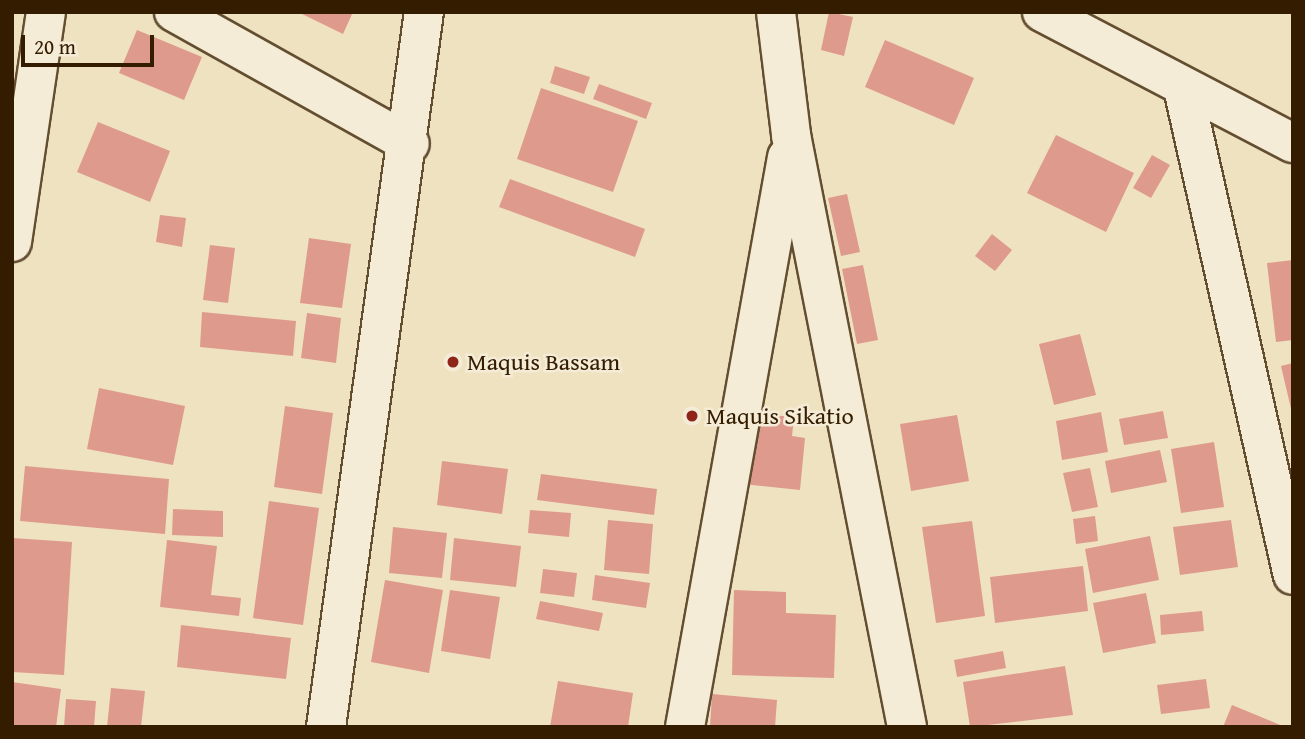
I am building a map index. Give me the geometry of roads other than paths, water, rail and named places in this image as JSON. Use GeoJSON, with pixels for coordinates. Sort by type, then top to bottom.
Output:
{"type":"FeatureCollection","features":[{"type":"Feature","properties":{"kind":"street"},"geometry":{"type":"LineString","coordinates":[[12,242],[46,12]]}},
{"type":"Feature","properties":{"kind":"street"},"geometry":{"type":"LineString","coordinates":[[174,12],[410,144]]}},
{"type":"Feature","properties":{"kind":"street"},"geometry":{"type":"LineString","coordinates":[[326,727],[410,144],[424,12]]}},
{"type":"Feature","properties":{"kind":"street"},"geometry":{"type":"LineString","coordinates":[[776,12],[791,135],[907,727]]}},
{"type":"Feature","properties":{"kind":"street"},"geometry":{"type":"LineString","coordinates":[[1042,12],[1183,88],[1293,143]]}},
{"type":"Feature","properties":{"kind":"street"},"geometry":{"type":"LineString","coordinates":[[1183,88],[1293,575]]}},
{"type":"Feature","properties":{"kind":"street"},"geometry":{"type":"LineString","coordinates":[[685,727],[791,135]]}},
{"type":"Feature","properties":{"kind":"place","name":"Maquis Bassam"},"geometry":{"type":"Point","coordinates":[453,362]}},
{"type":"Feature","properties":{"kind":"place","name":"Maquis Sikatio"},"geometry":{"type":"Point","coordinates":[692,416]}}]}
